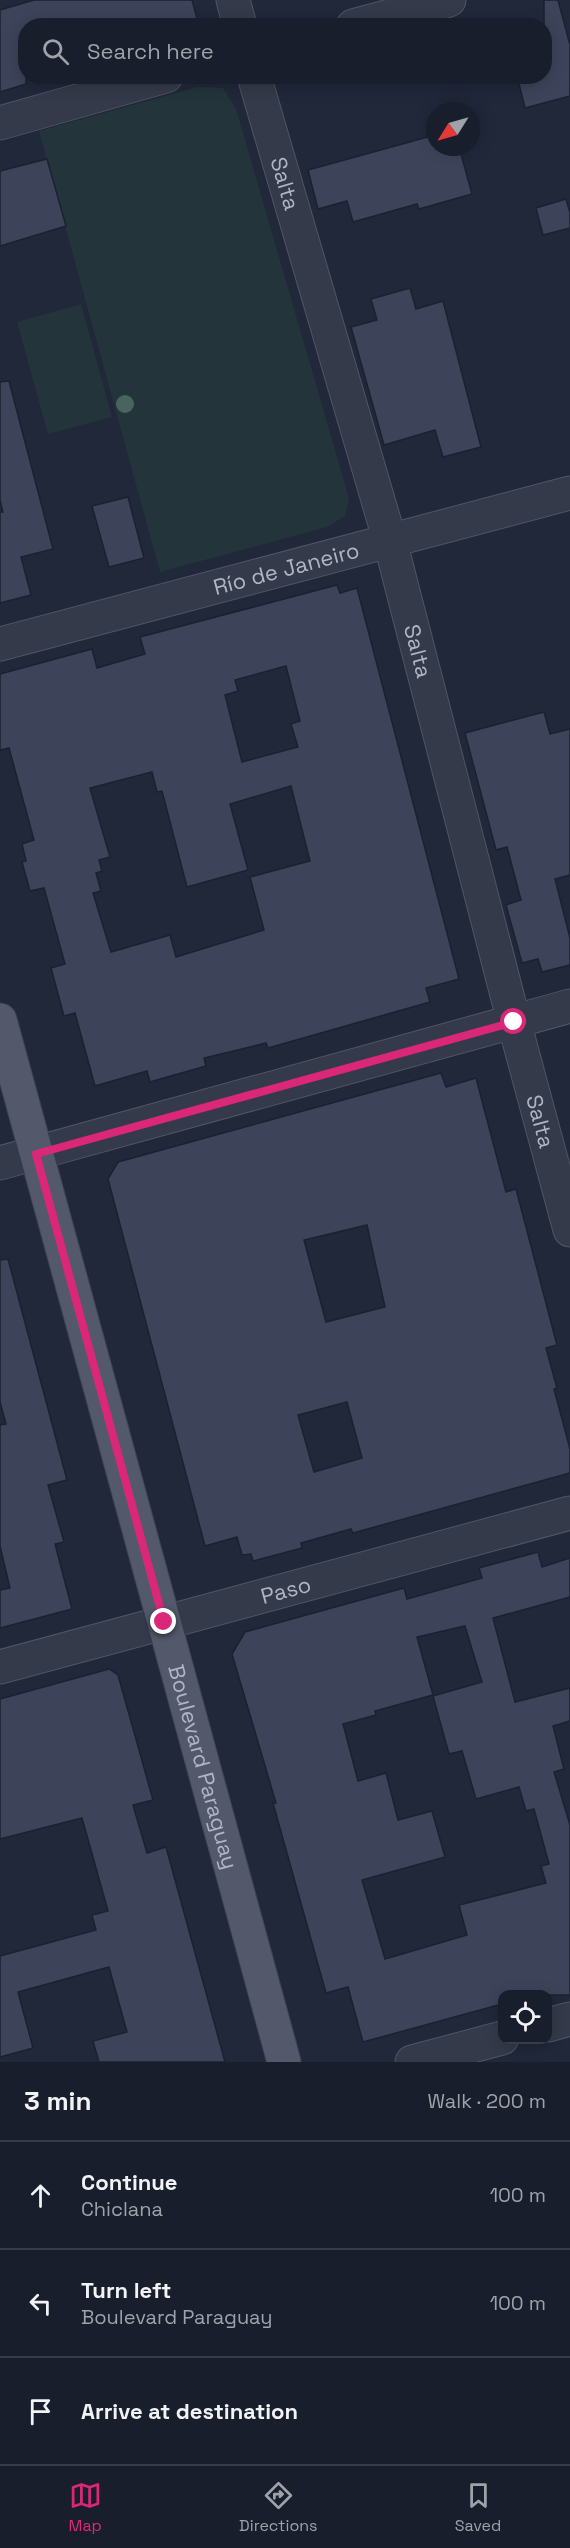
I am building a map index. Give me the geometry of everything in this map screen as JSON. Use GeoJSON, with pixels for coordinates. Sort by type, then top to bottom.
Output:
{"type":"FeatureCollection","features":[{"type":"Feature","properties":{"kind":"main road","name":"Boulevard Paraguay"},"geometry":{"type":"LineString","coordinates":[[0,1020],[284,2062]]}},
{"type":"Feature","properties":{"kind":"street"},"geometry":{"type":"LineString","coordinates":[[233,0],[238,18]]}},
{"type":"Feature","properties":{"kind":"street"},"geometry":{"type":"LineString","coordinates":[[383,18],[449,0]]}},
{"type":"Feature","properties":{"kind":"street"},"geometry":{"type":"LineString","coordinates":[[0,123],[138,84]]}},
{"type":"Feature","properties":{"kind":"street","name":"Salta"},"geometry":{"type":"LineString","coordinates":[[257,84],[390,541],[570,1230]]}},
{"type":"Feature","properties":{"kind":"street","name":"Río de Janeiro"},"geometry":{"type":"LineString","coordinates":[[0,644],[570,493]]}},
{"type":"Feature","properties":{"kind":"street"},"geometry":{"type":"LineString","coordinates":[[0,1163],[570,1006]]}},
{"type":"Feature","properties":{"kind":"street","name":"Paso"},"geometry":{"type":"LineString","coordinates":[[0,1667],[570,1513]]}},
{"type":"Feature","properties":{"kind":"street"},"geometry":{"type":"LineString","coordinates":[[552,2024],[570,2019]]}},
{"type":"Feature","properties":{"kind":"street"},"geometry":{"type":"LineString","coordinates":[[412,2062],[498,2039]]}},
{"type":"Feature","properties":{"kind":"shaded area"},"geometry":{"type":"Polygon","coordinates":[[[198,87],[223,88],[236,109],[349,498],[345,516],[327,527],[160,572],[39,131],[198,87]]]}},
{"type":"Feature","properties":{"kind":"shaded area"},"geometry":{"type":"Polygon","coordinates":[[[81,304],[112,417],[48,434],[17,322],[81,304]]]}},
{"type":"Feature","properties":{"kind":"building"},"geometry":{"type":"Polygon","coordinates":[[[34,0],[192,0],[197,18],[18,18],[18,84],[26,84],[0,92],[0,10],[34,0]]]}},
{"type":"Feature","properties":{"kind":"building"},"geometry":{"type":"Polygon","coordinates":[[[544,0],[558,0],[570,45],[570,96],[525,108],[519,84],[552,84],[552,18],[544,18],[544,0]]]}},
{"type":"Feature","properties":{"kind":"building"},"geometry":{"type":"Polygon","coordinates":[[[426,137],[426,156],[461,156],[472,194],[419,209],[417,204],[353,222],[347,201],[318,209],[308,170],[426,137]]]}},
{"type":"Feature","properties":{"kind":"building"},"geometry":{"type":"Polygon","coordinates":[[[47,159],[66,226],[0,246],[0,171],[47,159]]]}},
{"type":"Feature","properties":{"kind":"building"},"geometry":{"type":"Polygon","coordinates":[[[566,199],[570,213],[570,228],[543,235],[536,208],[566,199]]]}},
{"type":"Feature","properties":{"kind":"building"},"geometry":{"type":"Polygon","coordinates":[[[410,288],[416,309],[443,301],[481,447],[443,457],[435,430],[384,445],[351,327],[377,320],[371,299],[410,288]]]}},
{"type":"Feature","properties":{"kind":"building"},"geometry":{"type":"Polygon","coordinates":[[[9,381],[53,549],[21,557],[31,595],[0,603],[0,512],[3,512],[0,500],[0,382],[9,381]]]}},
{"type":"Feature","properties":{"kind":"building"},"geometry":{"type":"Polygon","coordinates":[[[128,497],[144,558],[109,567],[92,506],[128,497]]]}},
{"type":"Feature","properties":{"kind":"building"},"geometry":{"type":"Polygon","coordinates":[[[337,585],[340,593],[357,588],[459,979],[426,988],[430,1002],[268,1048],[266,1043],[204,1058],[206,1066],[150,1082],[147,1071],[95,1086],[75,1013],[64,1016],[51,968],[65,964],[44,888],[30,891],[22,862],[26,861],[22,844],[34,840],[9,748],[0,750],[0,674],[92,649],[97,668],[145,654],[140,637],[337,585]],[[286,666],[235,680],[238,691],[225,695],[242,762],[298,747],[291,724],[300,721],[286,666]],[[152,772],[90,788],[110,857],[99,860],[102,871],[96,873],[101,891],[93,893],[111,952],[170,935],[176,957],[264,930],[250,877],[310,861],[291,786],[230,804],[248,870],[187,887],[162,791],[157,792],[152,772]]]}},
{"type":"Feature","properties":{"kind":"building"},"geometry":{"type":"Polygon","coordinates":[[[544,712],[550,734],[570,729],[570,875],[555,879],[570,938],[570,965],[542,972],[538,959],[522,963],[506,905],[521,900],[507,847],[496,850],[465,733],[544,712]]]}},
{"type":"Feature","properties":{"kind":"building"},"geometry":{"type":"Polygon","coordinates":[[[441,1073],[446,1087],[476,1078],[506,1192],[516,1189],[557,1345],[546,1348],[570,1449],[570,1473],[353,1533],[351,1529],[301,1543],[302,1548],[253,1561],[251,1554],[242,1555],[237,1537],[205,1546],[108,1179],[118,1162],[441,1073]],[[367,1225],[304,1240],[326,1322],[385,1307],[367,1225]],[[347,1402],[298,1415],[314,1472],[362,1458],[347,1402]]]}},
{"type":"Feature","properties":{"kind":"building"},"geometry":{"type":"Polygon","coordinates":[[[8,1259],[67,1480],[48,1485],[64,1542],[55,1544],[72,1609],[0,1628],[0,1590],[10,1588],[0,1546],[0,1425],[6,1424],[0,1402],[0,1260],[8,1259]]]}},
{"type":"Feature","properties":{"kind":"building"},"geometry":{"type":"Polygon","coordinates":[[[538,1552],[542,1567],[570,1558],[570,1597],[493,1618],[515,1702],[570,1688],[570,1721],[553,1726],[564,1769],[554,1772],[570,1825],[570,1995],[552,1995],[552,1990],[498,1990],[498,2005],[363,2042],[348,1987],[326,1993],[273,1803],[276,1803],[232,1654],[245,1632],[404,1588],[407,1599],[482,1578],[479,1568],[538,1552]],[[465,1626],[417,1637],[433,1695],[375,1711],[376,1715],[343,1724],[358,1781],[386,1773],[398,1820],[432,1811],[445,1857],[362,1880],[385,1959],[467,1935],[459,1905],[546,1883],[541,1866],[549,1864],[534,1809],[526,1811],[519,1787],[476,1799],[462,1751],[449,1754],[433,1696],[482,1682],[465,1626]]]}},
{"type":"Feature","properties":{"kind":"building"},"geometry":{"type":"Polygon","coordinates":[[[109,1669],[118,1675],[153,1800],[133,1805],[147,1853],[166,1847],[225,2062],[99,2062],[93,2041],[127,2032],[109,1967],[18,1992],[33,2048],[0,2057],[0,1956],[96,1930],[92,1915],[108,1911],[82,1818],[0,1839],[0,1699],[109,1669]]]}},
{"type":"Feature","properties":{"kind":"route"},"geometry":{"type":"LineString","coordinates":[[164,1622],[36,1154],[514,1022]]}}]}
